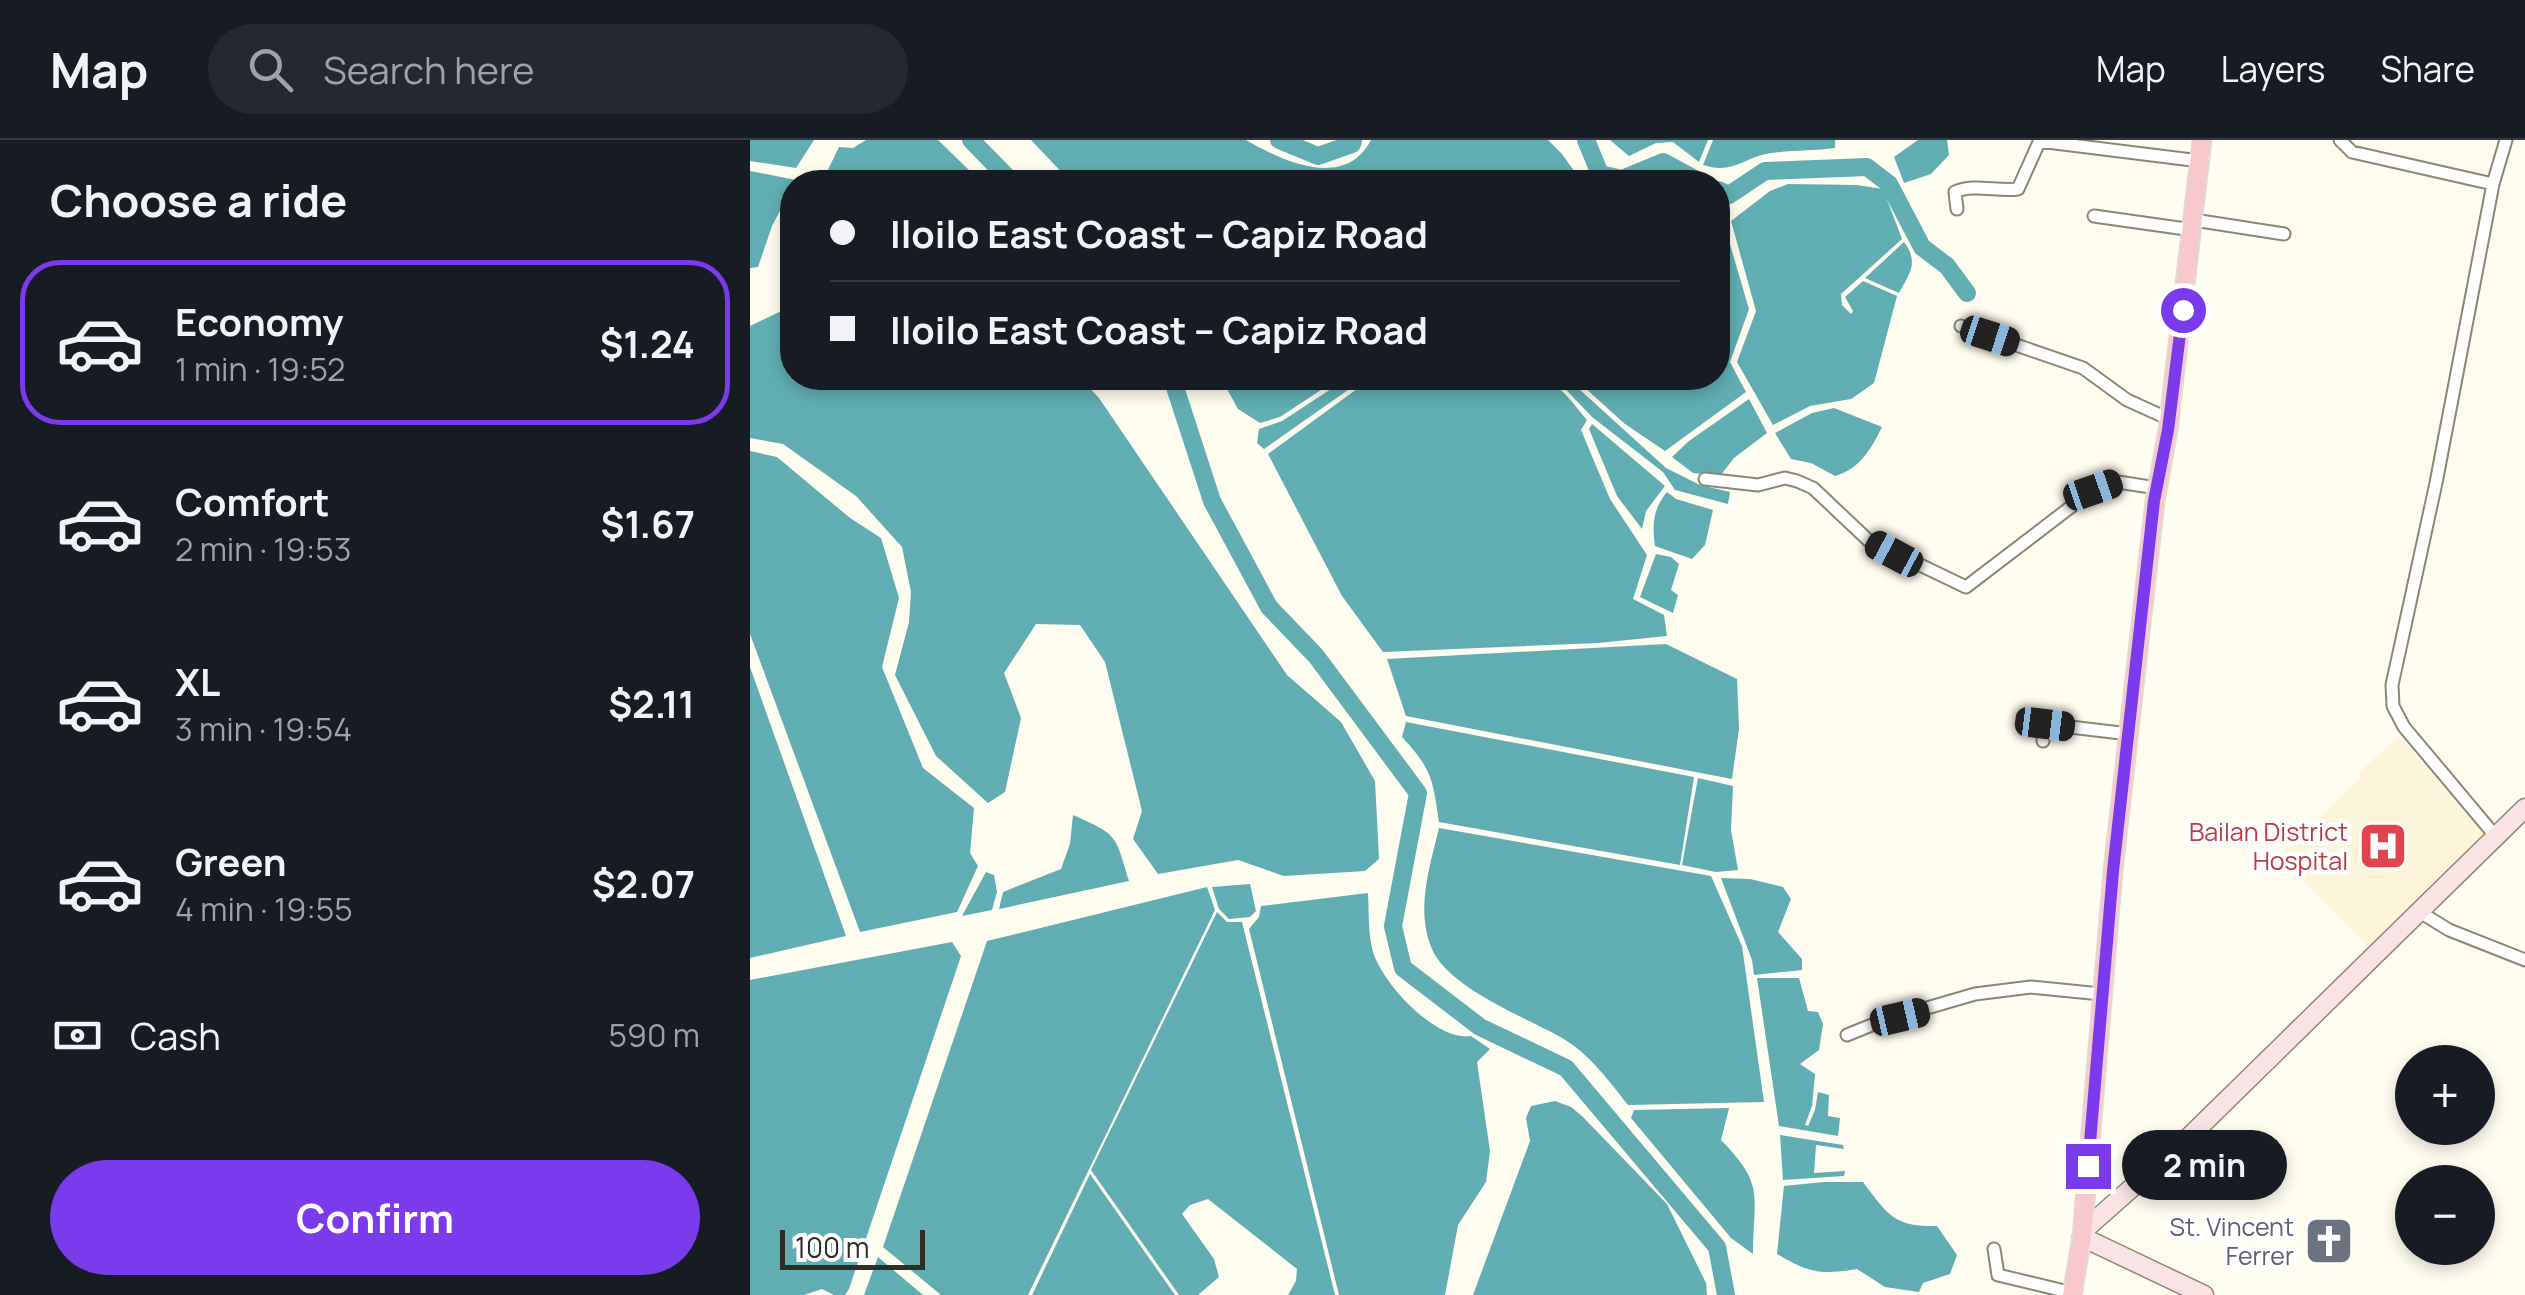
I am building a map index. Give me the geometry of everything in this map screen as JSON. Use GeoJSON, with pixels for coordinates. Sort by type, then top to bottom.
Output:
{"type":"FeatureCollection","features":[{"type":"Feature","properties":{"kind":"main road"},"geometry":{"type":"LineString","coordinates":[[2073,1294],[2129,734],[2202,140]]}},
{"type":"Feature","properties":{"kind":"main road"},"geometry":{"type":"LineString","coordinates":[[2082,1234],[2187,1140],[2525,808]]}},
{"type":"Feature","properties":{"kind":"main road"},"geometry":{"type":"LineString","coordinates":[[2082,1234],[2204,1295]]}},
{"type":"Feature","properties":{"kind":"street"},"geometry":{"type":"LineString","coordinates":[[1957,209],[1955,192],[1962,188],[2018,189],[2039,140],[2200,161]]}},
{"type":"Feature","properties":{"kind":"street"},"geometry":{"type":"LineString","coordinates":[[2340,140],[2352,152],[2493,184]]}},
{"type":"Feature","properties":{"kind":"street"},"geometry":{"type":"LineString","coordinates":[[2497,838],[2404,727],[2393,706],[2392,685],[2436,482],[2493,184],[2506,140]]}},
{"type":"Feature","properties":{"kind":"street"},"geometry":{"type":"LineString","coordinates":[[2094,216],[2284,234]]}},
{"type":"Feature","properties":{"kind":"street"},"geometry":{"type":"LineString","coordinates":[[1961,326],[2083,368],[2128,400],[2170,419]]}},
{"type":"Feature","properties":{"kind":"street"},"geometry":{"type":"LineString","coordinates":[[1705,479],[1758,486],[1785,478],[1814,488],[1868,540],[1966,587],[2093,490],[2118,482],[2157,488]]}},
{"type":"Feature","properties":{"kind":"street"},"geometry":{"type":"LineString","coordinates":[[2042,742],[2045,724],[2129,734]]}},
{"type":"Feature","properties":{"kind":"street"},"geometry":{"type":"LineString","coordinates":[[2420,912],[2449,930],[2525,960]]}},
{"type":"Feature","properties":{"kind":"street"},"geometry":{"type":"LineString","coordinates":[[1847,1034],[1975,994],[2030,987],[2102,994]]}},
{"type":"Feature","properties":{"kind":"street"},"geometry":{"type":"LineString","coordinates":[[1994,1249],[1998,1275],[2073,1294]]}},
{"type":"Feature","properties":{"kind":"shaded area","name":"Bailan District Hospital"},"geometry":{"type":"Polygon","coordinates":[[[2398,736],[2487,835],[2370,949],[2280,857],[2398,736]]]}},
{"type":"Feature","properties":{"kind":"water"},"geometry":{"type":"Polygon","coordinates":[[[750,140],[814,140],[796,168],[750,161],[750,140]]]}},
{"type":"Feature","properties":{"kind":"water"},"geometry":{"type":"Polygon","coordinates":[[[866,140],[938,140],[969,170],[828,170],[839,147],[853,148],[866,140]]]}},
{"type":"Feature","properties":{"kind":"water"},"geometry":{"type":"Polygon","coordinates":[[[1031,140],[1246,140],[1295,163],[1330,168],[1360,155],[1371,140],[1548,140],[1573,170],[1060,170],[1031,140]]]}},
{"type":"Feature","properties":{"kind":"water"},"geometry":{"type":"Polygon","coordinates":[[[1610,140],[1708,140],[1699,162],[1673,142],[1656,143],[1629,156],[1610,140]]]}},
{"type":"Feature","properties":{"kind":"water"},"geometry":{"type":"Polygon","coordinates":[[[1713,140],[1835,140],[1835,148],[1771,153],[1731,167],[1713,168],[1703,165],[1713,140]]]}},
{"type":"Feature","properties":{"kind":"water"},"geometry":{"type":"Polygon","coordinates":[[[1918,140],[1947,140],[1949,155],[1931,174],[1904,183],[1894,157],[1918,140]]]}},
{"type":"Feature","properties":{"kind":"water"},"geometry":{"type":"Polygon","coordinates":[[[750,171],[780,177],[780,211],[758,267],[750,268],[750,171]]]}},
{"type":"Feature","properties":{"kind":"water"},"geometry":{"type":"Polygon","coordinates":[[[1788,184],[1883,189],[1902,239],[1841,294],[1842,305],[1851,314],[1845,297],[1863,281],[1897,296],[1874,383],[1851,399],[1810,406],[1773,425],[1737,362],[1756,311],[1731,221],[1770,191],[1788,184]]]}},
{"type":"Feature","properties":{"kind":"water"},"geometry":{"type":"Polygon","coordinates":[[[1904,242],[1912,262],[1899,293],[1865,278],[1904,242]]]}},
{"type":"Feature","properties":{"kind":"water"},"geometry":{"type":"Polygon","coordinates":[[[1730,244],[1749,309],[1730,362],[1730,244]]]}},
{"type":"Feature","properties":{"kind":"water"},"geometry":{"type":"Polygon","coordinates":[[[780,312],[780,390],[1091,390],[1287,675],[1341,722],[1375,781],[1379,859],[1365,871],[1284,876],[1238,860],[1158,874],[1133,839],[1142,811],[1105,662],[1080,625],[1036,624],[1004,673],[1021,718],[1005,792],[988,803],[936,756],[895,675],[909,622],[911,592],[902,547],[856,496],[783,444],[750,438],[750,326],[780,312]]]}},
{"type":"Feature","properties":{"kind":"water"},"geometry":{"type":"Polygon","coordinates":[[[1730,362],[1746,392],[1665,451],[1625,424],[1587,390],[1730,390],[1730,362]]]}},
{"type":"Feature","properties":{"kind":"water"},"geometry":{"type":"Polygon","coordinates":[[[1228,390],[1321,390],[1280,417],[1260,423],[1238,409],[1228,390]]]}},
{"type":"Feature","properties":{"kind":"water"},"geometry":{"type":"Polygon","coordinates":[[[1330,390],[1348,390],[1264,449],[1257,443],[1259,429],[1282,421],[1330,390]]]}},
{"type":"Feature","properties":{"kind":"water"},"geometry":{"type":"Polygon","coordinates":[[[1356,390],[1561,390],[1587,420],[1581,430],[1610,499],[1647,555],[1633,599],[1664,615],[1667,636],[1598,643],[1383,652],[1342,596],[1268,454],[1356,390]]]}},
{"type":"Feature","properties":{"kind":"water"},"geometry":{"type":"Polygon","coordinates":[[[1566,390],[1580,390],[1666,468],[1700,485],[1730,492],[1728,504],[1675,490],[1663,472],[1592,417],[1566,390]]]}},
{"type":"Feature","properties":{"kind":"water"},"geometry":{"type":"Polygon","coordinates":[[[1749,399],[1767,433],[1734,458],[1720,476],[1693,473],[1672,457],[1689,441],[1749,399]]]}},
{"type":"Feature","properties":{"kind":"water"},"geometry":{"type":"Polygon","coordinates":[[[1834,408],[1882,427],[1858,463],[1835,476],[1811,463],[1791,459],[1775,433],[1812,413],[1834,408]]]}},
{"type":"Feature","properties":{"kind":"water"},"geometry":{"type":"Polygon","coordinates":[[[1592,424],[1665,486],[1646,511],[1642,529],[1617,496],[1589,429],[1592,424]]]}},
{"type":"Feature","properties":{"kind":"water"},"geometry":{"type":"Polygon","coordinates":[[[750,451],[777,457],[850,518],[881,538],[899,598],[882,667],[923,768],[974,808],[970,853],[978,866],[957,912],[860,932],[750,634],[750,451]]]}},
{"type":"Feature","properties":{"kind":"water"},"geometry":{"type":"Polygon","coordinates":[[[1667,492],[1676,499],[1713,510],[1705,545],[1692,559],[1655,546],[1655,517],[1667,492]]]}},
{"type":"Feature","properties":{"kind":"water"},"geometry":{"type":"Polygon","coordinates":[[[1656,554],[1671,557],[1679,564],[1671,590],[1678,595],[1673,613],[1640,597],[1656,554]]]}},
{"type":"Feature","properties":{"kind":"water"},"geometry":{"type":"Polygon","coordinates":[[[1666,644],[1737,679],[1739,729],[1732,779],[1406,716],[1387,659],[1666,644]]]}},
{"type":"Feature","properties":{"kind":"water"},"geometry":{"type":"Polygon","coordinates":[[[750,667],[846,936],[750,958],[750,667]]]}},
{"type":"Feature","properties":{"kind":"water"},"geometry":{"type":"Polygon","coordinates":[[[1406,722],[1694,777],[1680,865],[1439,822],[1430,776],[1402,737],[1406,722]]]}},
{"type":"Feature","properties":{"kind":"water"},"geometry":{"type":"Polygon","coordinates":[[[1698,778],[1733,786],[1731,830],[1738,870],[1716,872],[1682,865],[1698,778]]]}},
{"type":"Feature","properties":{"kind":"water"},"geometry":{"type":"Polygon","coordinates":[[[1073,815],[1113,838],[1129,881],[999,909],[1003,892],[1061,869],[1070,844],[1073,815]]]}},
{"type":"Feature","properties":{"kind":"water"},"geometry":{"type":"Polygon","coordinates":[[[1439,828],[1711,876],[1742,946],[1764,1102],[1628,1105],[1573,1045],[1455,977],[1432,949],[1425,919],[1428,873],[1439,828]]]}},
{"type":"Feature","properties":{"kind":"water"},"geometry":{"type":"Polygon","coordinates":[[[986,872],[994,875],[997,892],[992,910],[962,916],[986,872]]]}},
{"type":"Feature","properties":{"kind":"water"},"geometry":{"type":"Polygon","coordinates":[[[1721,878],[1750,879],[1783,887],[1791,899],[1778,932],[1802,959],[1802,970],[1754,975],[1721,878]]]}},
{"type":"Feature","properties":{"kind":"water"},"geometry":{"type":"Polygon","coordinates":[[[1250,884],[1256,911],[1250,917],[1229,919],[1219,909],[1212,887],[1250,884]]]}},
{"type":"Feature","properties":{"kind":"water"},"geometry":{"type":"Polygon","coordinates":[[[1207,887],[1215,910],[1028,1295],[941,1295],[883,1247],[987,941],[1207,887]]]}},
{"type":"Feature","properties":{"kind":"water"},"geometry":{"type":"Polygon","coordinates":[[[1368,893],[1372,948],[1397,992],[1442,1029],[1471,1036],[1490,1049],[1477,1062],[1490,1151],[1486,1182],[1458,1225],[1445,1295],[1339,1295],[1249,929],[1259,917],[1261,906],[1368,893]]]}},
{"type":"Feature","properties":{"kind":"water"},"geometry":{"type":"Polygon","coordinates":[[[1217,912],[1227,922],[1242,922],[1335,1295],[1288,1295],[1297,1269],[1208,1199],[1190,1205],[1182,1214],[1214,1259],[1219,1277],[1198,1295],[1179,1295],[1091,1170],[1217,912]]]}},
{"type":"Feature","properties":{"kind":"water"},"geometry":{"type":"Polygon","coordinates":[[[952,942],[961,956],[849,1289],[845,1295],[822,1289],[804,1295],[750,1295],[750,980],[952,942]]]}},
{"type":"Feature","properties":{"kind":"water"},"geometry":{"type":"Polygon","coordinates":[[[1757,978],[1799,978],[1808,1011],[1818,1012],[1823,1024],[1819,1050],[1800,1064],[1815,1074],[1812,1106],[1805,1125],[1808,1126],[1815,1110],[1818,1092],[1829,1095],[1828,1116],[1840,1118],[1838,1136],[1779,1126],[1757,978]]]}},
{"type":"Feature","properties":{"kind":"water"},"geometry":{"type":"Polygon","coordinates":[[[1555,1101],[1582,1116],[1667,1204],[1706,1283],[1707,1295],[1473,1295],[1530,1141],[1526,1118],[1531,1106],[1555,1101]]]}},
{"type":"Feature","properties":{"kind":"water"},"geometry":{"type":"Polygon","coordinates":[[[1729,1108],[1721,1140],[1751,1181],[1755,1204],[1753,1254],[1731,1238],[1631,1118],[1634,1110],[1729,1108]]]}},
{"type":"Feature","properties":{"kind":"water"},"geometry":{"type":"Polygon","coordinates":[[[1780,1135],[1843,1145],[1844,1149],[1816,1145],[1814,1173],[1845,1171],[1844,1176],[1783,1180],[1780,1135]]]}},
{"type":"Feature","properties":{"kind":"water"},"geometry":{"type":"Polygon","coordinates":[[[1090,1174],[1175,1295],[1032,1295],[1090,1174]]]}},
{"type":"Feature","properties":{"kind":"water"},"geometry":{"type":"Polygon","coordinates":[[[1863,1182],[1893,1217],[1911,1224],[1937,1226],[1957,1255],[1950,1274],[1923,1283],[1919,1292],[1885,1287],[1857,1269],[1806,1269],[1777,1254],[1784,1186],[1863,1182]]]}},
{"type":"Feature","properties":{"kind":"water"},"geometry":{"type":"Polygon","coordinates":[[[878,1257],[923,1295],[864,1295],[878,1257]]]}},
{"type":"Feature","properties":{"kind":"waterway"},"geometry":{"type":"LineString","coordinates":[[971,140],[1000,170]]}},
{"type":"Feature","properties":{"kind":"waterway"},"geometry":{"type":"LineString","coordinates":[[1279,140],[1318,156],[1352,144],[1353,140]]}},
{"type":"Feature","properties":{"kind":"waterway"},"geometry":{"type":"LineString","coordinates":[[1586,140],[1598,170]]}},
{"type":"Feature","properties":{"kind":"waterway"},"geometry":{"type":"LineString","coordinates":[[1644,170],[1663,162],[1678,170]]}},
{"type":"Feature","properties":{"kind":"waterway"},"geometry":{"type":"LineString","coordinates":[[1730,194],[1765,171],[1867,167],[1889,184],[1922,247],[1947,266],[1967,293]]}},
{"type":"Feature","properties":{"kind":"waterway"},"geometry":{"type":"LineString","coordinates":[[1176,390],[1212,501],[1269,607],[1316,656],[1418,793],[1393,926],[1403,968],[1480,1027],[1566,1068],[1717,1247],[1726,1295]]}},
{"type":"Feature","properties":{"kind":"place","name":"Bailan District Hospital"},"geometry":{"type":"Point","coordinates":[2383,846]}},
{"type":"Feature","properties":{"kind":"place","name":"St. Vincent Ferrer"},"geometry":{"type":"Point","coordinates":[2329,1241]}},
{"type":"Feature","properties":{"kind":"route"},"geometry":{"type":"LineString","coordinates":[[2088,1166],[2113,871],[2154,501],[2168,430],[2183,310]]}}]}
